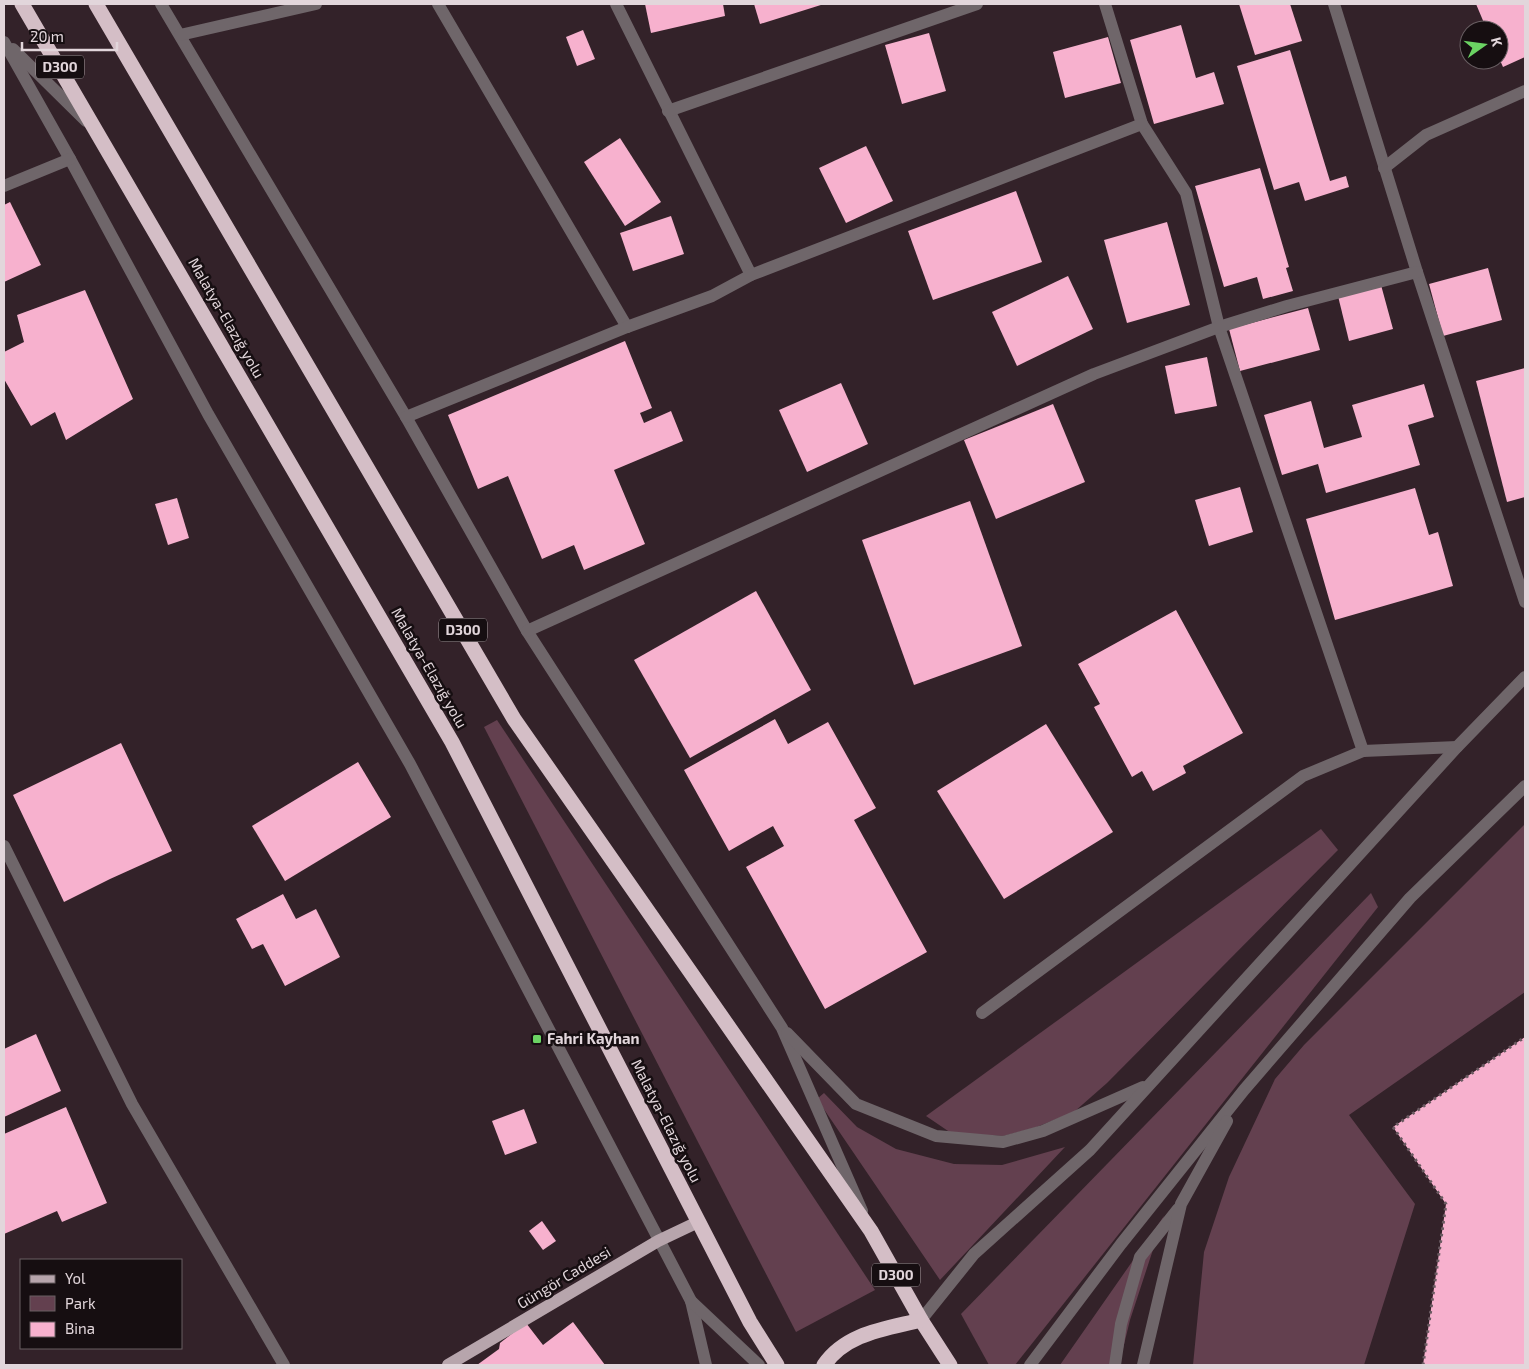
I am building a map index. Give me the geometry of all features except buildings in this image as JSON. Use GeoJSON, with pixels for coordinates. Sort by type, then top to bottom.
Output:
{"type":"FeatureCollection","features":[{"type":"Feature","properties":{"kind":"highway","name":"Malatya-Elazığ yolu"},"geometry":{"type":"LineString","coordinates":[[22,4],[452,742],[750,1322],[777,1365]]}},
{"type":"Feature","properties":{"kind":"highway","name":"D300"},"geometry":{"type":"LineString","coordinates":[[96,4],[514,719],[871,1231],[921,1320]]}},
{"type":"Feature","properties":{"kind":"highway"},"geometry":{"type":"LineString","coordinates":[[824,1365],[831,1354],[856,1337],[921,1320],[950,1365]]}},
{"type":"Feature","properties":{"kind":"main road","name":"Güngör Caddesi"},"geometry":{"type":"LineString","coordinates":[[448,1365],[658,1241],[698,1222]]}},
{"type":"Feature","properties":{"kind":"street"},"geometry":{"type":"LineString","coordinates":[[161,4],[406,417],[527,631],[782,1028],[871,1231]]}},
{"type":"Feature","properties":{"kind":"street"},"geometry":{"type":"LineString","coordinates":[[180,35],[316,4]]}},
{"type":"Feature","properties":{"kind":"street"},"geometry":{"type":"LineString","coordinates":[[438,4],[627,327]]}},
{"type":"Feature","properties":{"kind":"street"},"geometry":{"type":"LineString","coordinates":[[616,4],[668,111],[752,275]]}},
{"type":"Feature","properties":{"kind":"street"},"geometry":{"type":"LineString","coordinates":[[668,111],[977,4]]}},
{"type":"Feature","properties":{"kind":"street"},"geometry":{"type":"LineString","coordinates":[[1108,4],[1142,124],[1186,193],[1219,327],[1363,751]]}},
{"type":"Feature","properties":{"kind":"street"},"geometry":{"type":"LineString","coordinates":[[1334,4],[1384,168],[1525,602]]}},
{"type":"Feature","properties":{"kind":"street"},"geometry":{"type":"LineString","coordinates":[[4,41],[97,131]]}},
{"type":"Feature","properties":{"kind":"street"},"geometry":{"type":"LineString","coordinates":[[4,41],[208,414],[410,764],[691,1301],[706,1365]]}},
{"type":"Feature","properties":{"kind":"street"},"geometry":{"type":"LineString","coordinates":[[1384,168],[1426,135],[1525,91]]}},
{"type":"Feature","properties":{"kind":"street"},"geometry":{"type":"LineString","coordinates":[[406,417],[627,327],[712,296],[752,275],[1142,124]]}},
{"type":"Feature","properties":{"kind":"street"},"geometry":{"type":"LineString","coordinates":[[4,186],[70,159]]}},
{"type":"Feature","properties":{"kind":"street"},"geometry":{"type":"LineString","coordinates":[[527,631],[1094,374],[1219,327],[1287,306],[1418,272]]}},
{"type":"Feature","properties":{"kind":"street"},"geometry":{"type":"LineString","coordinates":[[921,1320],[974,1254],[1090,1150],[1148,1084],[1373,841],[1457,747],[1525,677]]}},
{"type":"Feature","properties":{"kind":"street"},"geometry":{"type":"LineString","coordinates":[[982,1012],[1304,776],[1363,751],[1457,747]]}},
{"type":"Feature","properties":{"kind":"street"},"geometry":{"type":"LineString","coordinates":[[1030,1365],[1121,1244],[1244,1090],[1410,898],[1525,786]]}},
{"type":"Feature","properties":{"kind":"street"},"geometry":{"type":"LineString","coordinates":[[4,846],[132,1104],[284,1365]]}},
{"type":"Feature","properties":{"kind":"street"},"geometry":{"type":"LineString","coordinates":[[782,1028],[856,1104],[936,1136],[1003,1142],[1043,1131],[1148,1084]]}},
{"type":"Feature","properties":{"kind":"street"},"geometry":{"type":"LineString","coordinates":[[1114,1365],[1121,1324],[1140,1257],[1181,1204],[1244,1090]]}},
{"type":"Feature","properties":{"kind":"street"},"geometry":{"type":"LineString","coordinates":[[1144,1365],[1181,1204]]}},
{"type":"Feature","properties":{"kind":"street"},"geometry":{"type":"LineString","coordinates":[[691,1301],[759,1365]]}},
{"type":"Feature","properties":{"kind":"path"},"geometry":{"type":"LineString","coordinates":[[1423,1365],[1446,1204],[1393,1127],[1525,1037]]}},
{"type":"Feature","properties":{"kind":"green space"},"geometry":{"type":"Polygon","coordinates":[[[497,720],[875,1290],[796,1332],[484,727],[497,720]]]}},
{"type":"Feature","properties":{"kind":"green space"},"geometry":{"type":"Polygon","coordinates":[[[1525,824],[1525,992],[1349,1115],[1415,1204],[1364,1365],[1193,1365],[1204,1252],[1229,1177],[1275,1079],[1304,1045],[1525,824]]]}},
{"type":"Feature","properties":{"kind":"green space"},"geometry":{"type":"Polygon","coordinates":[[[1321,829],[1338,850],[1107,1083],[1074,1112],[1034,1128],[1003,1136],[951,1133],[926,1116],[1321,829]]]}},
{"type":"Feature","properties":{"kind":"green space"},"geometry":{"type":"Polygon","coordinates":[[[1371,893],[1378,907],[1015,1365],[989,1365],[961,1314],[1371,893]]]}},
{"type":"Feature","properties":{"kind":"green space"},"geometry":{"type":"Polygon","coordinates":[[[824,1093],[857,1127],[896,1149],[954,1164],[1002,1165],[1065,1147],[940,1280],[817,1099],[824,1093]]]}},
{"type":"Feature","properties":{"kind":"green space"},"geometry":{"type":"Polygon","coordinates":[[[1164,1216],[1130,1320],[1119,1365],[1060,1365],[1164,1216]]]}},
{"type":"Feature","properties":{"kind":"place","name":"Fahri Kayhan"},"geometry":{"type":"Point","coordinates":[537,1039]}}]}
